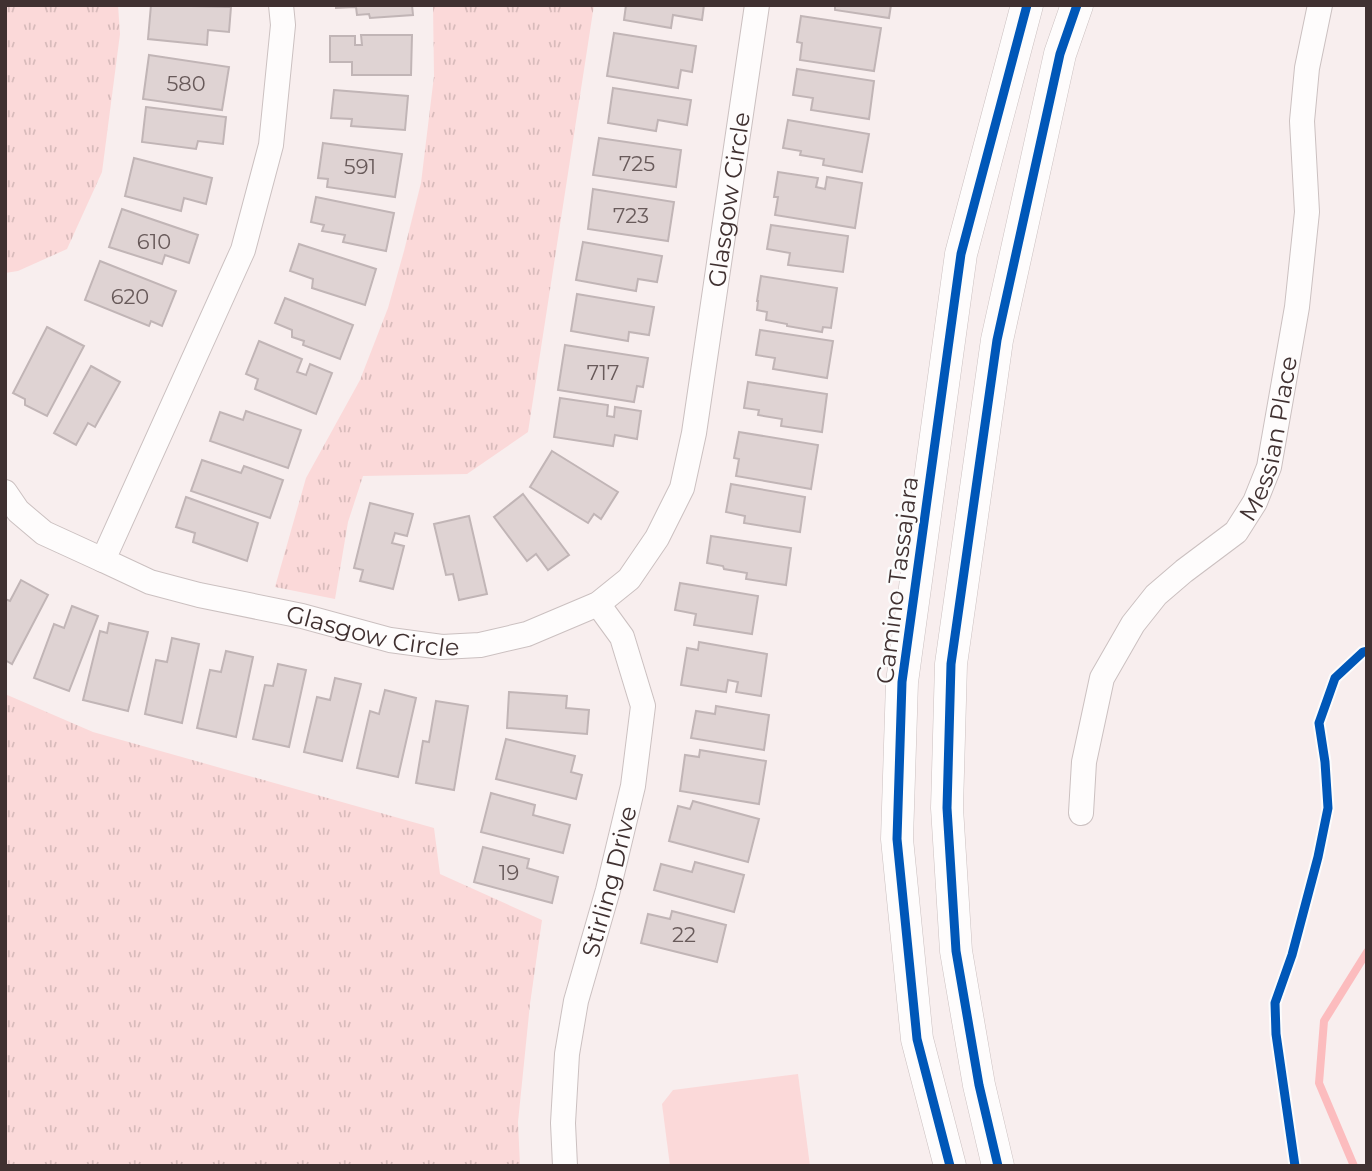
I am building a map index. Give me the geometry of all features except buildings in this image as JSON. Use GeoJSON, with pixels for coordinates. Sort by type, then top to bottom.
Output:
{"type":"FeatureCollection","features":[{"type":"Feature","properties":{"kind":"main road","name":"Camino Tassajara"},"geometry":{"type":"LineString","coordinates":[[950,1166],[917,1039],[897,839],[902,682],[961,254],[1027,5]]}},
{"type":"Feature","properties":{"kind":"main road"},"geometry":{"type":"LineString","coordinates":[[998,1166],[979,1085],[956,951],[947,808],[951,664],[997,340],[1060,54],[1077,5]]}},
{"type":"Feature","properties":{"kind":"street"},"geometry":{"type":"LineString","coordinates":[[103,560],[243,250],[271,145],[283,25],[281,5]]}},
{"type":"Feature","properties":{"kind":"street","name":"Glasgow Circle"},"geometry":{"type":"LineString","coordinates":[[5,492],[18,511],[44,533],[150,582],[302,616],[390,640],[442,647],[480,645],[527,634],[598,604],[629,579],[657,538],[682,488],[694,433],[757,5]]}},
{"type":"Feature","properties":{"kind":"street","name":"Messian Place"},"geometry":{"type":"LineString","coordinates":[[1081,813],[1084,762],[1102,678],[1133,624],[1156,595],[1236,532],[1255,502],[1269,467],[1297,307],[1307,212],[1302,121],[1307,68],[1320,5]]}},
{"type":"Feature","properties":{"kind":"street","name":"Stirling Drive"},"geometry":{"type":"LineString","coordinates":[[565,1166],[563,1123],[566,1068],[576,1001],[608,890],[633,786],[643,706],[622,637],[598,604]]}},
{"type":"Feature","properties":{"kind":"green space"},"geometry":{"type":"Polygon","coordinates":[[[5,5],[118,5],[120,34],[102,172],[67,249],[18,271],[5,273],[5,5]]]}},
{"type":"Feature","properties":{"kind":"green space"},"geometry":{"type":"Polygon","coordinates":[[[433,5],[594,5],[528,432],[467,474],[363,476],[348,522],[335,599],[275,587],[306,478],[360,380],[388,308],[404,251],[421,183],[434,76],[433,5]]]}},
{"type":"Feature","properties":{"kind":"green space"},"geometry":{"type":"Polygon","coordinates":[[[5,694],[93,732],[434,828],[440,874],[542,920],[518,1122],[520,1166],[5,1166],[5,694]]]}},
{"type":"Feature","properties":{"kind":"green space"},"geometry":{"type":"Polygon","coordinates":[[[798,1074],[810,1166],[670,1166],[662,1104],[673,1090],[798,1074]]]}},
{"type":"Feature","properties":{"kind":"waterway"},"geometry":{"type":"LineString","coordinates":[[1354,1166],[1319,1083],[1324,1021],[1367,952]]}},
{"type":"Feature","properties":{"kind":"cycle path"},"geometry":{"type":"LineString","coordinates":[[950,1166],[917,1039],[897,839],[902,682],[961,254],[1027,5]]}},
{"type":"Feature","properties":{"kind":"cycle path"},"geometry":{"type":"LineString","coordinates":[[998,1166],[979,1085],[956,951],[947,808],[951,664],[997,340],[1060,54],[1077,5]]}},
{"type":"Feature","properties":{"kind":"cycle path"},"geometry":{"type":"LineString","coordinates":[[1295,1166],[1276,1034],[1275,1003],[1292,955],[1328,808],[1319,723],[1335,678],[1367,651]]}}]}
